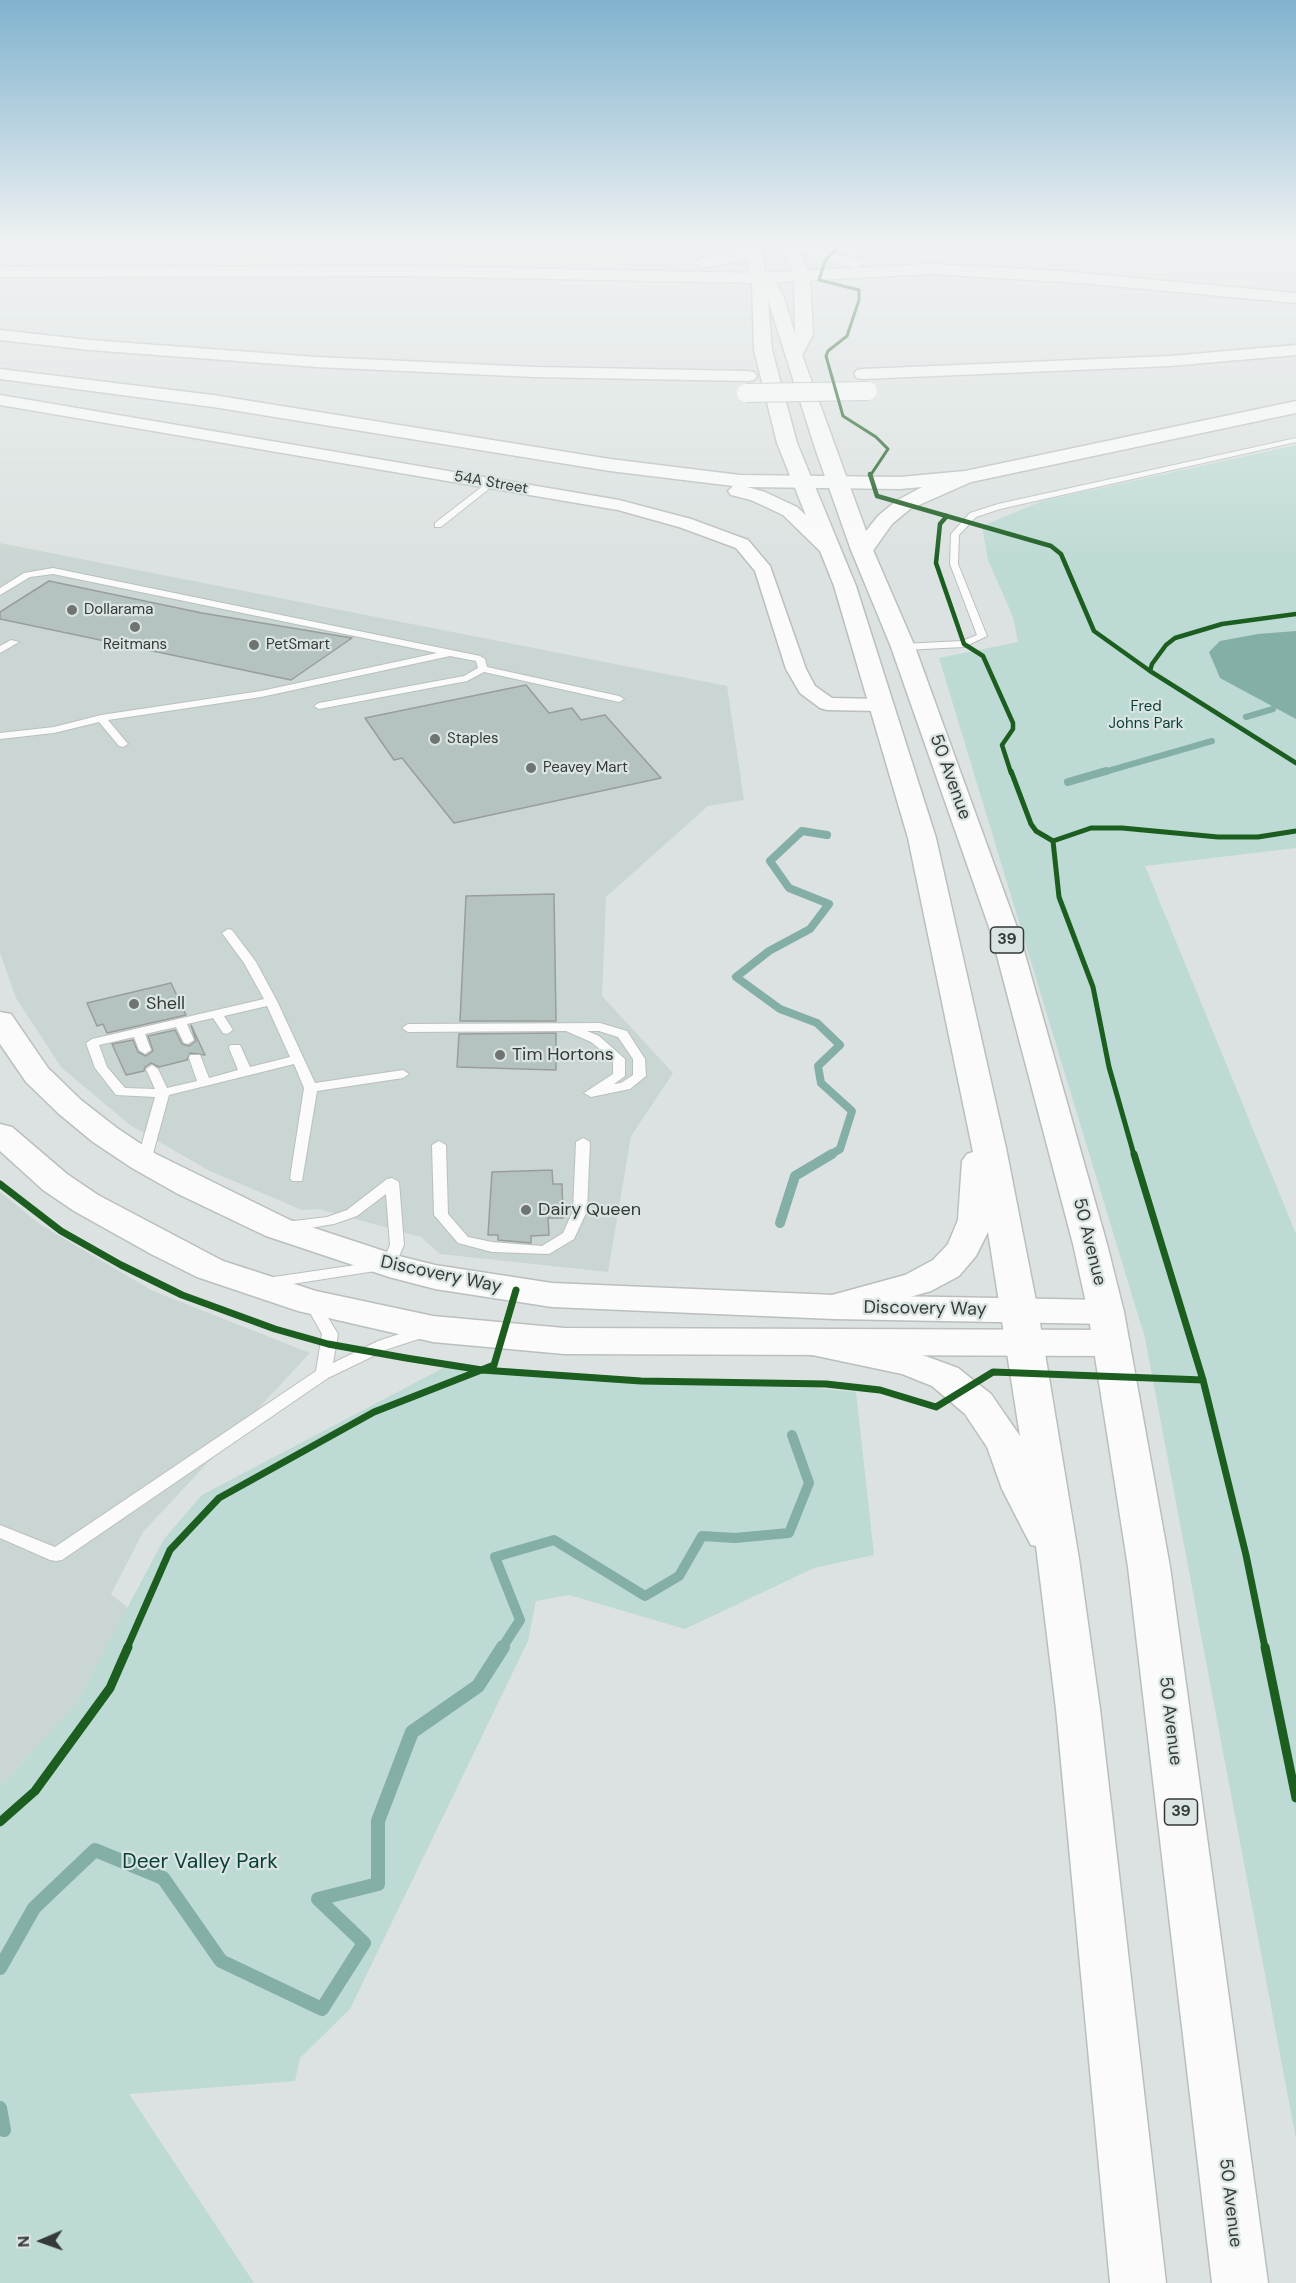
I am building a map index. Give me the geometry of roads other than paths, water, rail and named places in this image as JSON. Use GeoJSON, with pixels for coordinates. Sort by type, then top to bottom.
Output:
{"type":"FeatureCollection","features":[{"type":"Feature","properties":{"kind":"main road"},"geometry":{"type":"LineString","coordinates":[[166,351],[372,365],[747,384]]}},
{"type":"Feature","properties":{"kind":"main road"},"geometry":{"type":"LineString","coordinates":[[763,351],[780,419],[802,483],[845,586],[922,838],[978,1100],[1022,1327],[1058,1559],[1080,1732],[1138,2283]]}},
{"type":"Feature","properties":{"kind":"main road","name":"50 Avenue"},"geometry":{"type":"LineString","coordinates":[[792,351],[862,550],[903,647],[1005,933],[1090,1244],[1109,1328],[1149,1567],[1168,1701],[1240,2283]]}},
{"type":"Feature","properties":{"kind":"main road"},"geometry":{"type":"LineString","coordinates":[[793,355],[795,351]]}},
{"type":"Feature","properties":{"kind":"main road"},"geometry":{"type":"LineString","coordinates":[[531,390],[866,382],[1290,351]]}},
{"type":"Feature","properties":{"kind":"main road"},"geometry":{"type":"LineString","coordinates":[[0,353],[150,367]]}},
{"type":"Feature","properties":{"kind":"main road"},"geometry":{"type":"LineString","coordinates":[[0,374],[221,402],[610,465],[740,481],[802,483],[900,483],[965,477],[1296,407]]}},
{"type":"Feature","properties":{"kind":"main road"},"geometry":{"type":"LineString","coordinates":[[1138,380],[1216,375]]}},
{"type":"Feature","properties":{"kind":"main road"},"geometry":{"type":"LineString","coordinates":[[866,382],[892,391]]}},
{"type":"Feature","properties":{"kind":"main road"},"geometry":{"type":"LineString","coordinates":[[780,419],[812,474],[838,483]]}},
{"type":"Feature","properties":{"kind":"main road"},"geometry":{"type":"LineString","coordinates":[[610,465],[758,496],[790,511],[828,546]]}},
{"type":"Feature","properties":{"kind":"main road"},"geometry":{"type":"LineString","coordinates":[[862,550],[885,520],[903,505],[934,489],[965,477]]}},
{"type":"Feature","properties":{"kind":"main road","name":"Discovery Way"},"geometry":{"type":"LineString","coordinates":[[0,1020],[38,1075],[70,1107],[105,1135],[144,1161],[278,1228],[389,1265],[446,1279],[552,1295],[834,1307],[1022,1327]]}},
{"type":"Feature","properties":{"kind":"main road"},"geometry":{"type":"LineString","coordinates":[[834,1307],[918,1283],[946,1268],[964,1248],[975,1220],[979,1183],[978,1100]]}},
{"type":"Feature","properties":{"kind":"main road","name":"Discovery Way"},"geometry":{"type":"LineString","coordinates":[[0,1134],[55,1182],[119,1222],[210,1269],[311,1302],[433,1329],[564,1341],[811,1343],[1022,1327],[1109,1328]]}},
{"type":"Feature","properties":{"kind":"main road"},"geometry":{"type":"LineString","coordinates":[[811,1343],[909,1363],[945,1377],[978,1404],[1005,1444],[1022,1489],[1058,1559]]}},
{"type":"Feature","properties":{"kind":"street","name":"54A Street"},"geometry":{"type":"LineString","coordinates":[[0,400],[618,505],[685,523],[742,544],[764,570],[796,669],[807,689],[827,704],[880,705]]}},
{"type":"Feature","properties":{"kind":"lane"},"geometry":{"type":"LineString","coordinates":[[903,647],[964,644],[982,636],[958,581],[954,564],[955,534],[973,514],[1296,440]]}},
{"type":"Feature","properties":{"kind":"lane"},"geometry":{"type":"LineString","coordinates":[[438,525],[491,483]]}},
{"type":"Feature","properties":{"kind":"lane"},"geometry":{"type":"LineString","coordinates":[[0,592],[27,575],[53,571],[480,659],[483,669]]}},
{"type":"Feature","properties":{"kind":"lane"},"geometry":{"type":"LineString","coordinates":[[0,650],[14,642]]}},
{"type":"Feature","properties":{"kind":"lane"},"geometry":{"type":"LineString","coordinates":[[0,736],[54,730],[101,718],[261,694],[452,653]]}},
{"type":"Feature","properties":{"kind":"lane"},"geometry":{"type":"LineString","coordinates":[[319,706],[467,678],[483,669],[618,699]]}},
{"type":"Feature","properties":{"kind":"lane"},"geometry":{"type":"LineString","coordinates":[[101,718],[123,744]]}},
{"type":"Feature","properties":{"kind":"lane"},"geometry":{"type":"LineString","coordinates":[[228,933],[250,963],[271,1001],[311,1088],[297,1178]]}},
{"type":"Feature","properties":{"kind":"lane"},"geometry":{"type":"LineString","coordinates":[[271,1001],[92,1043],[101,1068],[122,1092],[162,1093],[298,1059]]}},
{"type":"Feature","properties":{"kind":"lane"},"geometry":{"type":"LineString","coordinates":[[217,1014],[227,1030]]}},
{"type":"Feature","properties":{"kind":"lane"},"geometry":{"type":"LineString","coordinates":[[180,1022],[188,1040]]}},
{"type":"Feature","properties":{"kind":"lane"},"geometry":{"type":"LineString","coordinates":[[408,1028],[568,1027],[600,1027],[623,1034],[639,1059],[640,1076],[625,1086],[591,1093],[619,1076],[619,1059],[595,1039],[568,1027]]}},
{"type":"Feature","properties":{"kind":"lane"},"geometry":{"type":"LineString","coordinates":[[138,1032],[145,1050]]}},
{"type":"Feature","properties":{"kind":"lane"},"geometry":{"type":"LineString","coordinates":[[235,1048],[245,1071]]}},
{"type":"Feature","properties":{"kind":"lane"},"geometry":{"type":"LineString","coordinates":[[195,1058],[204,1083]]}},
{"type":"Feature","properties":{"kind":"lane"},"geometry":{"type":"LineString","coordinates":[[144,1161],[162,1093],[152,1069]]}},
{"type":"Feature","properties":{"kind":"lane"},"geometry":{"type":"LineString","coordinates":[[311,1088],[403,1074]]}},
{"type":"Feature","properties":{"kind":"lane"},"geometry":{"type":"LineString","coordinates":[[439,1145],[441,1215],[463,1240],[492,1247],[544,1251],[569,1236],[580,1211],[583,1142]]}},
{"type":"Feature","properties":{"kind":"lane"},"geometry":{"type":"LineString","coordinates":[[257,1284],[389,1265],[397,1245],[392,1182],[352,1213],[329,1221],[278,1228]]}},
{"type":"Feature","properties":{"kind":"lane"},"geometry":{"type":"LineString","coordinates":[[311,1302],[330,1334],[323,1374]]}},
{"type":"Feature","properties":{"kind":"lane"},"geometry":{"type":"LineString","coordinates":[[0,1531],[56,1555],[323,1374],[383,1345],[433,1329]]}},
{"type":"Feature","properties":{"kind":"waterway"},"geometry":{"type":"LineString","coordinates":[[1246,717],[1273,709]]}},
{"type":"Feature","properties":{"kind":"waterway"},"geometry":{"type":"LineString","coordinates":[[1101,773],[1212,741]]}},
{"type":"Feature","properties":{"kind":"waterway"},"geometry":{"type":"LineString","coordinates":[[1068,782],[1106,771]]}},
{"type":"Feature","properties":{"kind":"waterway"},"geometry":{"type":"LineString","coordinates":[[827,835],[802,831],[770,861],[789,888],[829,904],[810,929],[769,951],[736,977],[780,1009],[817,1023],[840,1045],[818,1066],[821,1083],[852,1111],[840,1149],[830,1155]]}},
{"type":"Feature","properties":{"kind":"waterway"},"geometry":{"type":"LineString","coordinates":[[780,1223],[795,1176],[832,1154]]}},
{"type":"Feature","properties":{"kind":"waterway"},"geometry":{"type":"LineString","coordinates":[[502,1648],[520,1620],[495,1557],[554,1540],[645,1596],[679,1576],[702,1536],[735,1538],[789,1533],[809,1483],[792,1435]]}},
{"type":"Feature","properties":{"kind":"waterway"},"geometry":{"type":"LineString","coordinates":[[0,1968],[34,1908],[95,1850],[163,1878],[221,1961],[322,2009],[364,1943],[318,1899],[378,1884],[378,1821],[412,1732],[478,1686],[503,1647]]}},
{"type":"Feature","properties":{"kind":"waterway"},"geometry":{"type":"LineString","coordinates":[[0,2108],[4,2130],[0,2129]]}},
{"type":"Feature","properties":{"kind":"place","name":"Dollarama"},"geometry":{"type":"Point","coordinates":[72,610]}},
{"type":"Feature","properties":{"kind":"place","name":"Reitmans"},"geometry":{"type":"Point","coordinates":[135,627]}},
{"type":"Feature","properties":{"kind":"place","name":"PetSmart"},"geometry":{"type":"Point","coordinates":[254,645]}},
{"type":"Feature","properties":{"kind":"place","name":"Staples"},"geometry":{"type":"Point","coordinates":[435,739]}},
{"type":"Feature","properties":{"kind":"place","name":"Peavey Mart"},"geometry":{"type":"Point","coordinates":[531,768]}},
{"type":"Feature","properties":{"kind":"place","name":"Shell"},"geometry":{"type":"Point","coordinates":[134,1004]}},
{"type":"Feature","properties":{"kind":"place","name":"Tim Hortons"},"geometry":{"type":"Point","coordinates":[500,1055]}},
{"type":"Feature","properties":{"kind":"place","name":"Dairy Queen"},"geometry":{"type":"Point","coordinates":[526,1210]}},
{"type":"Feature","properties":{"kind":"park label","name":"Fred Johns Park"},"geometry":{"type":"Point","coordinates":[1146,716]}},
{"type":"Feature","properties":{"kind":"park label","name":"Deer Valley Park"},"geometry":{"type":"Point","coordinates":[200,1862]}}]}
